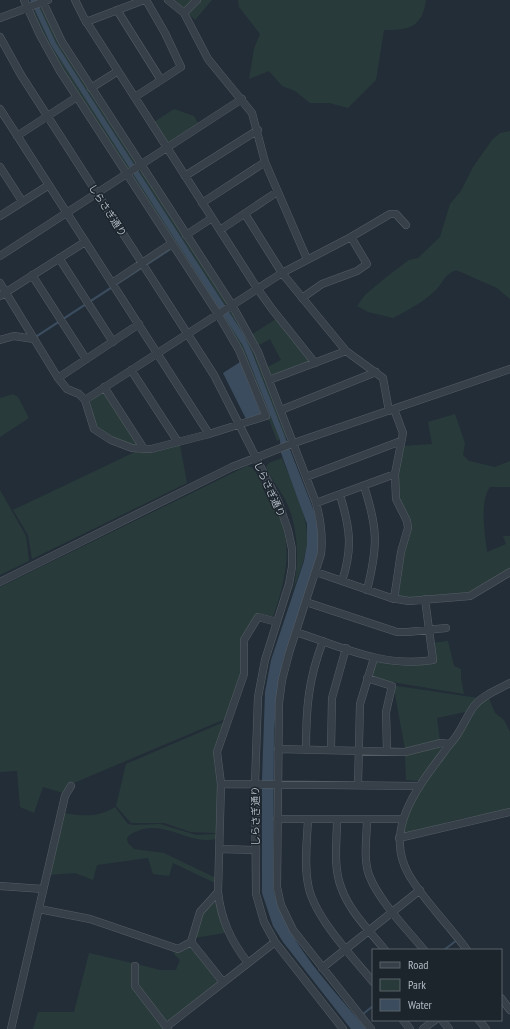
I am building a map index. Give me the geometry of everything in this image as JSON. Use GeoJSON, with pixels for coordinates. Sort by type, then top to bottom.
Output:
{"type":"FeatureCollection","features":[{"type":"Feature","properties":{"kind":"street"},"geometry":{"type":"LineString","coordinates":[[0,283],[3,294],[30,330],[58,378],[67,389],[79,394],[85,400],[94,428],[111,440],[144,450],[210,434],[266,416],[239,350],[218,314],[77,97],[40,35],[24,0]]}},
{"type":"Feature","properties":{"kind":"street"},"geometry":{"type":"LineString","coordinates":[[75,0],[86,22],[272,310],[315,363]]}},
{"type":"Feature","properties":{"kind":"street"},"geometry":{"type":"LineString","coordinates":[[86,22],[145,0],[165,33],[181,67],[135,97]]}},
{"type":"Feature","properties":{"kind":"street"},"geometry":{"type":"LineString","coordinates":[[168,0],[184,13],[208,60],[242,99],[252,113],[266,162],[277,192],[307,259]]}},
{"type":"Feature","properties":{"kind":"street"},"geometry":{"type":"LineString","coordinates":[[184,13],[197,0]]}},
{"type":"Feature","properties":{"kind":"street"},"geometry":{"type":"LineString","coordinates":[[0,18],[43,1],[62,42],[232,305],[258,352],[316,503],[322,525],[323,540],[316,572],[282,680],[277,721],[278,749],[275,784],[277,818],[277,887],[281,905],[293,930],[370,1029]]}},
{"type":"Feature","properties":{"kind":"street"},"geometry":{"type":"LineString","coordinates":[[117,10],[161,80]]}},
{"type":"Feature","properties":{"kind":"street","name":"しらさぎ通り"},"geometry":{"type":"LineString","coordinates":[[0,37],[47,116],[188,333],[225,393],[283,514],[292,549],[292,567],[290,584],[265,660],[258,697],[258,784],[255,850],[256,894],[264,922],[275,942],[343,1029]]}},
{"type":"Feature","properties":{"kind":"street"},"geometry":{"type":"LineString","coordinates":[[91,88],[118,71]]}},
{"type":"Feature","properties":{"kind":"street"},"geometry":{"type":"LineString","coordinates":[[17,136],[77,97]]}},
{"type":"Feature","properties":{"kind":"street"},"geometry":{"type":"LineString","coordinates":[[0,256],[242,99]]}},
{"type":"Feature","properties":{"kind":"street"},"geometry":{"type":"LineString","coordinates":[[0,109],[210,434]]}},
{"type":"Feature","properties":{"kind":"street"},"geometry":{"type":"LineString","coordinates":[[185,176],[258,130]]}},
{"type":"Feature","properties":{"kind":"street"},"geometry":{"type":"LineString","coordinates":[[202,203],[266,162]]}},
{"type":"Feature","properties":{"kind":"street"},"geometry":{"type":"LineString","coordinates":[[0,167],[22,201]]}},
{"type":"Feature","properties":{"kind":"street"},"geometry":{"type":"LineString","coordinates":[[0,216],[49,185]]}},
{"type":"Feature","properties":{"kind":"street"},"geometry":{"type":"LineString","coordinates":[[220,230],[277,192]]}},
{"type":"Feature","properties":{"kind":"street"},"geometry":{"type":"LineString","coordinates":[[245,214],[282,273],[346,351],[383,378],[392,410],[403,433],[400,441],[395,474],[396,499],[407,521],[408,528],[402,552],[394,599]]}},
{"type":"Feature","properties":{"kind":"street"},"geometry":{"type":"LineString","coordinates":[[85,400],[258,288],[307,259],[351,238],[390,214],[396,214],[406,225]]}},
{"type":"Feature","properties":{"kind":"street"},"geometry":{"type":"LineString","coordinates":[[186,235],[212,218]]}},
{"type":"Feature","properties":{"kind":"street"},"geometry":{"type":"LineString","coordinates":[[302,298],[322,284],[357,271],[367,264],[351,238]]}},
{"type":"Feature","properties":{"kind":"street"},"geometry":{"type":"LineString","coordinates":[[3,294],[85,242]]}},
{"type":"Feature","properties":{"kind":"street"},"geometry":{"type":"LineString","coordinates":[[112,283],[172,243]]}},
{"type":"Feature","properties":{"kind":"street"},"geometry":{"type":"LineString","coordinates":[[59,258],[113,342]]}},
{"type":"Feature","properties":{"kind":"street"},"geometry":{"type":"LineString","coordinates":[[32,275],[86,360]]}},
{"type":"Feature","properties":{"kind":"street"},"geometry":{"type":"LineString","coordinates":[[58,378],[139,324]]}},
{"type":"Feature","properties":{"kind":"street"},"geometry":{"type":"LineString","coordinates":[[0,340],[14,336],[34,339]]}},
{"type":"Feature","properties":{"kind":"street"},"geometry":{"type":"LineString","coordinates":[[269,380],[346,351]]}},
{"type":"Feature","properties":{"kind":"street"},"geometry":{"type":"LineString","coordinates":[[0,582],[255,457],[510,369]]}},
{"type":"Feature","properties":{"kind":"street"},"geometry":{"type":"LineString","coordinates":[[131,370],[178,442]]}},
{"type":"Feature","properties":{"kind":"street"},"geometry":{"type":"LineString","coordinates":[[281,410],[376,372]]}},
{"type":"Feature","properties":{"kind":"street"},"geometry":{"type":"LineString","coordinates":[[104,387],[144,450]]}},
{"type":"Feature","properties":{"kind":"street"},"geometry":{"type":"LineString","coordinates":[[306,477],[400,441]]}},
{"type":"Feature","properties":{"kind":"street"},"geometry":{"type":"LineString","coordinates":[[316,503],[395,474]]}},
{"type":"Feature","properties":{"kind":"street"},"geometry":{"type":"LineString","coordinates":[[364,486],[374,517],[376,530],[375,554],[367,590]]}},
{"type":"Feature","properties":{"kind":"street"},"geometry":{"type":"LineString","coordinates":[[340,495],[348,521],[350,544],[348,562],[342,581]]}},
{"type":"Feature","properties":{"kind":"street"},"geometry":{"type":"LineString","coordinates":[[316,572],[394,599],[404,601],[470,596],[510,572]]}},
{"type":"Feature","properties":{"kind":"street"},"geometry":{"type":"LineString","coordinates":[[296,632],[374,658],[404,663],[433,660],[426,599]]}},
{"type":"Feature","properties":{"kind":"street"},"geometry":{"type":"LineString","coordinates":[[306,602],[397,632],[446,628]]}},
{"type":"Feature","properties":{"kind":"street"},"geometry":{"type":"LineString","coordinates":[[248,963],[236,949],[224,923],[218,892],[221,784],[217,752],[244,674],[244,640],[258,617],[277,622]]}},
{"type":"Feature","properties":{"kind":"street"},"geometry":{"type":"LineString","coordinates":[[306,750],[306,711],[309,688],[323,641]]}},
{"type":"Feature","properties":{"kind":"street"},"geometry":{"type":"LineString","coordinates":[[331,750],[332,698],[346,648]]}},
{"type":"Feature","properties":{"kind":"street"},"geometry":{"type":"LineString","coordinates":[[358,785],[360,704],[374,658]]}},
{"type":"Feature","properties":{"kind":"street"},"geometry":{"type":"LineString","coordinates":[[367,678],[392,686],[386,712],[387,751]]}},
{"type":"Feature","properties":{"kind":"street"},"geometry":{"type":"LineString","coordinates":[[466,949],[420,890],[405,867],[399,838],[403,819],[419,786],[456,738],[472,710],[480,700],[510,684]]}},
{"type":"Feature","properties":{"kind":"street"},"geometry":{"type":"LineString","coordinates":[[278,749],[405,752],[441,743],[450,744]]}},
{"type":"Feature","properties":{"kind":"street"},"geometry":{"type":"LineString","coordinates":[[221,784],[419,786]]}},
{"type":"Feature","properties":{"kind":"street"},"geometry":{"type":"LineString","coordinates":[[11,1029],[65,796],[70,786]]}},
{"type":"Feature","properties":{"kind":"street"},"geometry":{"type":"LineString","coordinates":[[399,838],[510,812]]}},
{"type":"Feature","properties":{"kind":"street"},"geometry":{"type":"LineString","coordinates":[[277,818],[308,820],[403,819]]}},
{"type":"Feature","properties":{"kind":"street"},"geometry":{"type":"LineString","coordinates":[[337,819],[337,862],[341,887],[348,903],[384,949]]}},
{"type":"Feature","properties":{"kind":"street"},"geometry":{"type":"LineString","coordinates":[[367,819],[367,862],[369,874],[376,889],[423,949]]}},
{"type":"Feature","properties":{"kind":"street"},"geometry":{"type":"LineString","coordinates":[[308,820],[306,869],[308,885],[318,912],[372,981]]}},
{"type":"Feature","properties":{"kind":"street"},"geometry":{"type":"LineString","coordinates":[[219,849],[255,850]]}},
{"type":"Feature","properties":{"kind":"street"},"geometry":{"type":"LineString","coordinates":[[0,886],[43,889]]}},
{"type":"Feature","properties":{"kind":"street"},"geometry":{"type":"LineString","coordinates":[[322,968],[420,890]]}},
{"type":"Feature","properties":{"kind":"street"},"geometry":{"type":"LineString","coordinates":[[39,909],[90,919],[178,948],[191,942],[200,912],[218,892]]}},
{"type":"Feature","properties":{"kind":"street"},"geometry":{"type":"LineString","coordinates":[[191,942],[223,982]]}},
{"type":"Feature","properties":{"kind":"street"},"geometry":{"type":"LineString","coordinates":[[135,966],[135,986],[167,1028],[275,942]]}},
{"type":"Feature","properties":{"kind":"street"},"geometry":{"type":"LineString","coordinates":[[505,1001],[510,1010]]}},
{"type":"Feature","properties":{"kind":"street"},"geometry":{"type":"LineString","coordinates":[[404,1021],[410,1029]]}},
{"type":"Feature","properties":{"kind":"street"},"geometry":{"type":"LineString","coordinates":[[423,1029],[434,1021]]}},
{"type":"Feature","properties":{"kind":"street"},"geometry":{"type":"LineString","coordinates":[[443,1021],[449,1029]]}},
{"type":"Feature","properties":{"kind":"street"},"geometry":{"type":"LineString","coordinates":[[480,1021],[486,1029]]}},
{"type":"Feature","properties":{"kind":"green space"},"geometry":{"type":"Polygon","coordinates":[[[175,0],[212,0],[195,20],[175,0]]]}},
{"type":"Feature","properties":{"kind":"green space"},"geometry":{"type":"Polygon","coordinates":[[[238,0],[426,0],[418,22],[413,26],[401,29],[384,30],[376,80],[348,108],[329,103],[310,103],[295,91],[282,86],[269,71],[249,79],[254,49],[260,34],[239,7],[238,0]]]}},
{"type":"Feature","properties":{"kind":"green space"},"geometry":{"type":"Polygon","coordinates":[[[42,7],[61,46],[137,162],[134,164],[56,43],[40,12],[39,9],[42,7]]]}},
{"type":"Feature","properties":{"kind":"green space"},"geometry":{"type":"Polygon","coordinates":[[[34,10],[51,45],[130,167],[126,169],[54,57],[30,12],[34,10]]]}},
{"type":"Feature","properties":{"kind":"green space"},"geometry":{"type":"Polygon","coordinates":[[[174,109],[194,116],[198,123],[167,143],[154,122],[174,109]]]}},
{"type":"Feature","properties":{"kind":"green space"},"geometry":{"type":"Polygon","coordinates":[[[510,131],[510,299],[497,288],[456,270],[447,276],[436,290],[416,306],[393,318],[368,312],[357,306],[365,295],[385,278],[409,260],[418,258],[440,237],[450,204],[461,191],[473,167],[492,140],[500,133],[510,131]]]}},
{"type":"Feature","properties":{"kind":"green space"},"geometry":{"type":"Polygon","coordinates":[[[142,170],[228,303],[225,305],[139,172],[142,170]]]}},
{"type":"Feature","properties":{"kind":"green space"},"geometry":{"type":"Polygon","coordinates":[[[135,174],[221,307],[217,309],[131,177],[135,174]]]}},
{"type":"Feature","properties":{"kind":"green space"},"geometry":{"type":"Polygon","coordinates":[[[232,309],[255,351],[289,437],[285,438],[252,352],[229,311],[232,309]]]}},
{"type":"Feature","properties":{"kind":"green space"},"geometry":{"type":"Polygon","coordinates":[[[224,313],[243,346],[280,440],[277,441],[255,382],[221,315],[224,313]]]}},
{"type":"Feature","properties":{"kind":"green space"},"geometry":{"type":"Polygon","coordinates":[[[276,319],[310,360],[310,363],[272,377],[269,375],[266,368],[281,360],[270,339],[257,346],[251,335],[276,319]]]}},
{"type":"Feature","properties":{"kind":"green space"},"geometry":{"type":"Polygon","coordinates":[[[101,392],[104,393],[138,445],[121,442],[97,427],[90,402],[101,392]]]}},
{"type":"Feature","properties":{"kind":"green space"},"geometry":{"type":"Polygon","coordinates":[[[13,394],[18,397],[29,418],[0,437],[0,398],[13,394]]]}},
{"type":"Feature","properties":{"kind":"green space"},"geometry":{"type":"Polygon","coordinates":[[[455,414],[465,443],[463,455],[469,461],[495,467],[510,461],[510,487],[490,487],[487,493],[484,509],[484,527],[487,552],[506,544],[503,536],[510,536],[510,570],[475,593],[407,599],[398,595],[410,519],[398,499],[398,477],[403,446],[432,444],[428,422],[455,414]]]}},
{"type":"Feature","properties":{"kind":"green space"},"geometry":{"type":"Polygon","coordinates":[[[180,445],[187,483],[32,559],[28,535],[13,510],[137,451],[180,445]]]}},
{"type":"Feature","properties":{"kind":"green space"},"geometry":{"type":"Polygon","coordinates":[[[282,458],[303,511],[307,533],[305,557],[292,594],[295,583],[297,559],[297,546],[293,522],[285,499],[266,467],[269,463],[282,458]]]}},
{"type":"Feature","properties":{"kind":"green space"},"geometry":{"type":"Polygon","coordinates":[[[247,466],[252,467],[260,479],[266,495],[281,520],[287,548],[286,562],[281,590],[273,617],[257,614],[241,640],[241,673],[225,719],[69,785],[63,793],[43,787],[34,813],[20,807],[17,771],[0,772],[0,587],[247,466]]]}},
{"type":"Feature","properties":{"kind":"green space"},"geometry":{"type":"Polygon","coordinates":[[[0,490],[26,536],[29,561],[0,575],[0,490]]]}},
{"type":"Feature","properties":{"kind":"green space"},"geometry":{"type":"Polygon","coordinates":[[[448,641],[454,666],[461,669],[464,694],[386,681],[378,679],[371,674],[377,662],[400,666],[435,662],[433,643],[448,641]]]}},
{"type":"Feature","properties":{"kind":"green space"},"geometry":{"type":"Polygon","coordinates":[[[397,686],[478,698],[470,711],[437,718],[440,741],[405,749],[394,689],[397,686]]]}},
{"type":"Feature","properties":{"kind":"green space"},"geometry":{"type":"Polygon","coordinates":[[[488,696],[495,713],[504,720],[510,732],[510,809],[455,820],[402,836],[411,805],[475,708],[488,696]]]}},
{"type":"Feature","properties":{"kind":"green space"},"geometry":{"type":"Polygon","coordinates":[[[224,722],[215,748],[214,761],[218,787],[216,833],[191,832],[164,823],[131,823],[116,806],[126,764],[224,722]]]}},
{"type":"Feature","properties":{"kind":"green space"},"geometry":{"type":"Polygon","coordinates":[[[440,746],[442,749],[419,781],[406,780],[405,755],[440,746]]]}},
{"type":"Feature","properties":{"kind":"green space"},"geometry":{"type":"Polygon","coordinates":[[[115,807],[128,824],[160,824],[196,835],[216,834],[216,839],[206,840],[196,839],[160,828],[150,828],[135,832],[127,838],[128,843],[134,849],[164,853],[216,878],[215,883],[173,863],[169,876],[153,874],[148,858],[97,865],[93,880],[75,873],[49,875],[64,813],[96,815],[109,811],[115,807]]]}},
{"type":"Feature","properties":{"kind":"green space"},"geometry":{"type":"Polygon","coordinates":[[[212,902],[216,903],[225,933],[194,938],[202,913],[212,902]]]}},
{"type":"Feature","properties":{"kind":"green space"},"geometry":{"type":"Polygon","coordinates":[[[190,947],[218,981],[170,1021],[165,1020],[137,984],[137,964],[160,970],[176,970],[180,960],[173,953],[190,947]]]}},
{"type":"Feature","properties":{"kind":"green space"},"geometry":{"type":"Polygon","coordinates":[[[89,953],[132,963],[131,982],[133,988],[164,1029],[33,1029],[38,1012],[74,1012],[89,953]]]}},
{"type":"Feature","properties":{"kind":"water"},"geometry":{"type":"Polygon","coordinates":[[[30,0],[36,0],[56,43],[244,335],[314,511],[319,535],[318,552],[283,661],[278,685],[274,730],[273,887],[278,906],[298,944],[325,980],[366,1029],[351,1029],[283,942],[273,926],[262,893],[262,780],[265,692],[271,660],[304,561],[307,544],[307,524],[281,453],[280,440],[243,346],[51,45],[30,0]]]}},
{"type":"Feature","properties":{"kind":"water"},"geometry":{"type":"Polygon","coordinates":[[[170,248],[171,250],[36,338],[35,336],[170,248]]]}},
{"type":"Feature","properties":{"kind":"water"},"geometry":{"type":"Polygon","coordinates":[[[240,362],[261,414],[246,419],[223,373],[240,362]]]}},
{"type":"Feature","properties":{"kind":"waterway"},"geometry":{"type":"LineString","coordinates":[[445,949],[457,940]]}},
{"type":"Feature","properties":{"kind":"waterway"},"geometry":{"type":"LineString","coordinates":[[363,1014],[372,1007]]}}]}
